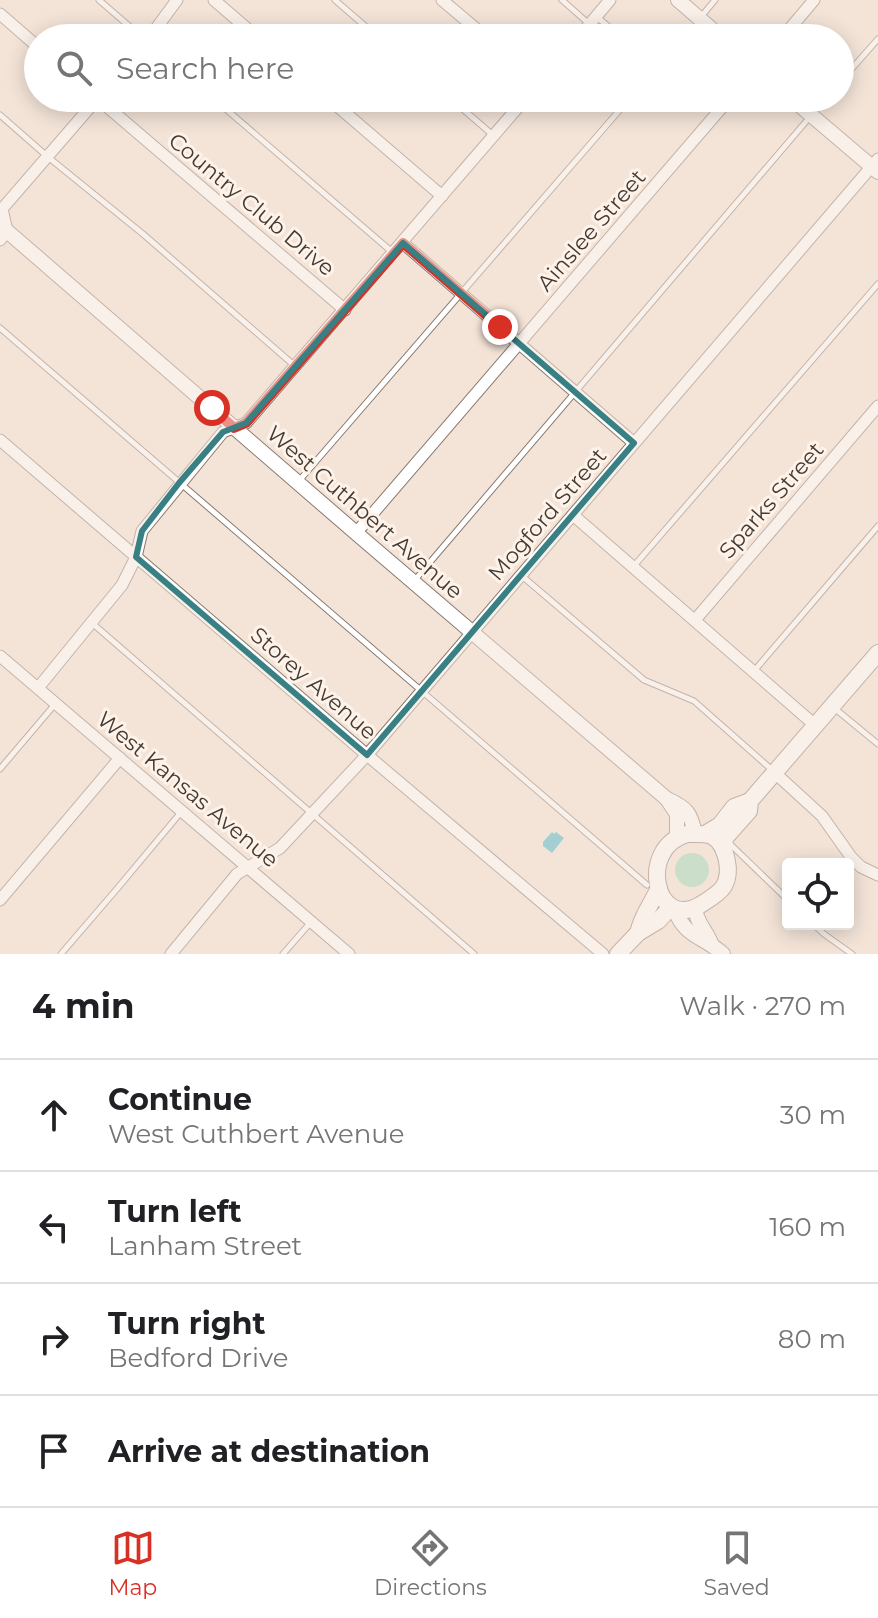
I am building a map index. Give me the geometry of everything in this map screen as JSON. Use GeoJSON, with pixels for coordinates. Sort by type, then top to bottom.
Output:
{"type":"FeatureCollection","features":[{"type":"Feature","properties":{"kind":"main road"},"geometry":{"type":"LineString","coordinates":[[700,834],[720,825],[734,807],[750,801],[878,653]]}},
{"type":"Feature","properties":{"kind":"main road"},"geometry":{"type":"LineString","coordinates":[[653,887],[672,907],[681,910],[695,908],[724,887],[728,876],[725,838],[749,811],[750,801]]}},
{"type":"Feature","properties":{"kind":"main road"},"geometry":{"type":"LineString","coordinates":[[638,933],[642,916],[652,902],[656,871],[669,842],[687,834],[700,834],[711,836],[727,848]]}},
{"type":"Feature","properties":{"kind":"main road"},"geometry":{"type":"LineString","coordinates":[[618,954],[638,933],[658,921],[672,907]]}},
{"type":"Feature","properties":{"kind":"street"},"geometry":{"type":"LineString","coordinates":[[157,24],[177,0]]}},
{"type":"Feature","properties":{"kind":"street"},"geometry":{"type":"LineString","coordinates":[[214,0],[242,24]]}},
{"type":"Feature","properties":{"kind":"street"},"geometry":{"type":"LineString","coordinates":[[442,0],[470,24]]}},
{"type":"Feature","properties":{"kind":"street"},"geometry":{"type":"LineString","coordinates":[[590,24],[610,0]]}},
{"type":"Feature","properties":{"kind":"street"},"geometry":{"type":"LineString","coordinates":[[678,0],[706,24]]}},
{"type":"Feature","properties":{"kind":"street"},"geometry":{"type":"LineString","coordinates":[[794,24],[814,0]]}},
{"type":"Feature","properties":{"kind":"street"},"geometry":{"type":"LineString","coordinates":[[0,14],[24,35]]}},
{"type":"Feature","properties":{"kind":"street"},"geometry":{"type":"LineString","coordinates":[[2,232],[2,209],[86,112]]}},
{"type":"Feature","properties":{"kind":"street","name":"Country Club Drive"},"geometry":{"type":"LineString","coordinates":[[114,112],[345,310]]}},
{"type":"Feature","properties":{"kind":"street"},"geometry":{"type":"LineString","coordinates":[[344,112],[442,196]]}},
{"type":"Feature","properties":{"kind":"street"},"geometry":{"type":"LineString","coordinates":[[38,688],[122,585],[136,557],[142,531],[179,483],[223,432],[246,423],[514,112]]}},
{"type":"Feature","properties":{"kind":"street","name":"Ainslee Street"},"geometry":{"type":"LineString","coordinates":[[356,533],[718,112]]}},
{"type":"Feature","properties":{"kind":"street"},"geometry":{"type":"LineString","coordinates":[[807,112],[876,166]]}},
{"type":"Feature","properties":{"kind":"street","name":"Mogford Street"},"geometry":{"type":"LineString","coordinates":[[171,954],[237,874],[280,848],[367,755],[876,166]]}},
{"type":"Feature","properties":{"kind":"street","name":"West Cuthbert Avenue"},"geometry":{"type":"LineString","coordinates":[[2,232],[667,799],[682,806],[700,834]]}},
{"type":"Feature","properties":{"kind":"street"},"geometry":{"type":"LineString","coordinates":[[403,243],[634,443]]}},
{"type":"Feature","properties":{"kind":"street","name":"Sparks Street"},"geometry":{"type":"LineString","coordinates":[[695,620],[878,406]]}},
{"type":"Feature","properties":{"kind":"street","name":"Storey Avenue"},"geometry":{"type":"LineString","coordinates":[[0,440],[603,954]]}},
{"type":"Feature","properties":{"kind":"street"},"geometry":{"type":"LineString","coordinates":[[573,515],[816,726]]}},
{"type":"Feature","properties":{"kind":"street","name":"West Kansas Avenue"},"geometry":{"type":"LineString","coordinates":[[0,656],[349,954]]}},
{"type":"Feature","properties":{"kind":"street"},"geometry":{"type":"LineString","coordinates":[[0,900],[120,758]]}},
{"type":"Feature","properties":{"kind":"street"},"geometry":{"type":"LineString","coordinates":[[775,773],[822,816],[861,867],[878,875]]}},
{"type":"Feature","properties":{"kind":"street"},"geometry":{"type":"LineString","coordinates":[[667,799],[677,814],[677,837]]}},
{"type":"Feature","properties":{"kind":"street"},"geometry":{"type":"LineString","coordinates":[[672,907],[679,922],[723,954]]}},
{"type":"Feature","properties":{"kind":"street"},"geometry":{"type":"LineString","coordinates":[[695,908],[696,918],[707,931],[711,943]]}},
{"type":"Feature","properties":{"kind":"lane"},"geometry":{"type":"LineString","coordinates":[[99,0],[129,24]]}},
{"type":"Feature","properties":{"kind":"lane"},"geometry":{"type":"LineString","coordinates":[[335,0],[363,24]]}},
{"type":"Feature","properties":{"kind":"lane"},"geometry":{"type":"LineString","coordinates":[[562,0],[599,24]]}},
{"type":"Feature","properties":{"kind":"lane"},"geometry":{"type":"LineString","coordinates":[[700,19],[715,0]]}},
{"type":"Feature","properties":{"kind":"lane"},"geometry":{"type":"LineString","coordinates":[[854,66],[878,39]]}},
{"type":"Feature","properties":{"kind":"lane"},"geometry":{"type":"LineString","coordinates":[[229,112],[394,253]]}},
{"type":"Feature","properties":{"kind":"lane"},"geometry":{"type":"LineString","coordinates":[[466,112],[494,136]]}},
{"type":"Feature","properties":{"kind":"lane"},"geometry":{"type":"LineString","coordinates":[[297,483],[618,112]]}},
{"type":"Feature","properties":{"kind":"lane"},"geometry":{"type":"LineString","coordinates":[[413,582],[814,112]]}},
{"type":"Feature","properties":{"kind":"lane"},"geometry":{"type":"LineString","coordinates":[[0,115],[296,367]]}},
{"type":"Feature","properties":{"kind":"lane"},"geometry":{"type":"LineString","coordinates":[[633,567],[878,284]]}},
{"type":"Feature","properties":{"kind":"lane"},"geometry":{"type":"LineString","coordinates":[[0,328],[653,887]]}},
{"type":"Feature","properties":{"kind":"lane"},"geometry":{"type":"LineString","coordinates":[[753,671],[878,526]]}},
{"type":"Feature","properties":{"kind":"lane"},"geometry":{"type":"LineString","coordinates":[[521,575],[644,680],[694,701],[775,773]]}},
{"type":"Feature","properties":{"kind":"lane"},"geometry":{"type":"LineString","coordinates":[[92,623],[474,954]]}},
{"type":"Feature","properties":{"kind":"lane"},"geometry":{"type":"LineString","coordinates":[[0,769],[56,703]]}},
{"type":"Feature","properties":{"kind":"lane"},"geometry":{"type":"LineString","coordinates":[[832,706],[878,744]]}},
{"type":"Feature","properties":{"kind":"lane"},"geometry":{"type":"LineString","coordinates":[[61,954],[182,811]]}},
{"type":"Feature","properties":{"kind":"lane"},"geometry":{"type":"LineString","coordinates":[[727,848],[782,895]]}},
{"type":"Feature","properties":{"kind":"lane"},"geometry":{"type":"LineString","coordinates":[[283,954],[311,921]]}},
{"type":"Feature","properties":{"kind":"lane"},"geometry":{"type":"LineString","coordinates":[[820,930],[852,954]]}},
{"type":"Feature","properties":{"kind":"highlighted area"},"geometry":{"type":"Polygon","coordinates":[[[403,243],[634,443],[367,755],[136,557],[142,531],[179,483],[223,432],[246,423],[403,243]]]}},
{"type":"Feature","properties":{"kind":"green space"},"geometry":{"type":"Polygon","coordinates":[[[692,853],[704,858],[709,870],[704,882],[692,887],[680,882],[675,870],[680,858],[692,853]]]}},
{"type":"Feature","properties":{"kind":"water"},"geometry":{"type":"Polygon","coordinates":[[[552,832],[564,838],[552,853],[543,846],[543,842],[552,832]]]}},
{"type":"Feature","properties":{"kind":"route"},"geometry":{"type":"LineString","coordinates":[[212,408],[234,428],[246,423],[403,243],[500,327]]}}]}
